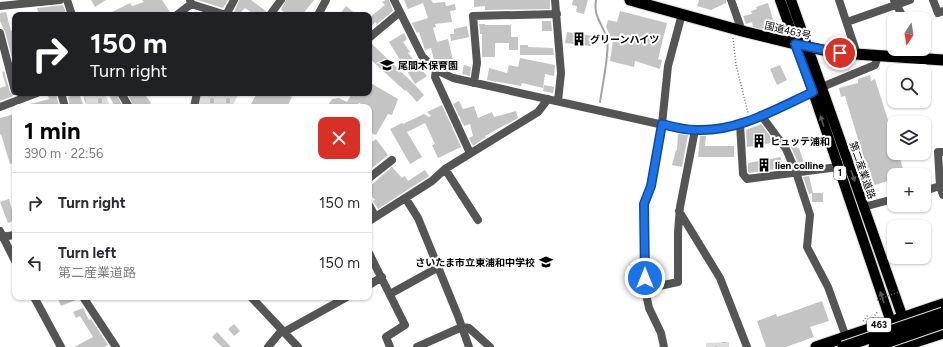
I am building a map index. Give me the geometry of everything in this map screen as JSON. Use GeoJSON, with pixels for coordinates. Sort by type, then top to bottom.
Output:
{"type":"FeatureCollection","features":[{"type":"Feature","properties":{"kind":"highway","name":"国道463号"},"geometry":{"type":"LineString","coordinates":[[630,0],[738,30],[808,47],[855,54],[887,56]]}},
{"type":"Feature","properties":{"kind":"highway","name":"国道463号"},"geometry":{"type":"LineString","coordinates":[[928,56],[943,60]]}},
{"type":"Feature","properties":{"kind":"highway","name":"463"},"geometry":{"type":"LineString","coordinates":[[845,342],[891,321],[943,304]]}},
{"type":"Feature","properties":{"kind":"highway","name":"463"},"geometry":{"type":"LineString","coordinates":[[816,347],[845,342],[943,313]]}},
{"type":"Feature","properties":{"kind":"highway","name":"463"},"geometry":{"type":"LineString","coordinates":[[874,347],[943,323]]}},
{"type":"Feature","properties":{"kind":"highway"},"geometry":{"type":"LineString","coordinates":[[900,347],[912,345],[943,333]]}},
{"type":"Feature","properties":{"kind":"main road","name":"1"},"geometry":{"type":"LineString","coordinates":[[780,0],[900,347]]}},
{"type":"Feature","properties":{"kind":"main road","name":"第二産業道路"},"geometry":{"type":"LineString","coordinates":[[791,0],[912,345]]}},
{"type":"Feature","properties":{"kind":"street"},"geometry":{"type":"LineString","coordinates":[[0,6],[60,0]]}},
{"type":"Feature","properties":{"kind":"street"},"geometry":{"type":"LineString","coordinates":[[66,0],[71,12]]}},
{"type":"Feature","properties":{"kind":"street"},"geometry":{"type":"LineString","coordinates":[[228,12],[234,0]]}},
{"type":"Feature","properties":{"kind":"street"},"geometry":{"type":"LineString","coordinates":[[272,12],[282,0]]}},
{"type":"Feature","properties":{"kind":"street"},"geometry":{"type":"LineString","coordinates":[[320,12],[326,0]]}},
{"type":"Feature","properties":{"kind":"street"},"geometry":{"type":"LineString","coordinates":[[394,0],[422,56],[436,70],[453,78],[474,83],[695,130],[719,129],[740,124],[813,92]]}},
{"type":"Feature","properties":{"kind":"street"},"geometry":{"type":"LineString","coordinates":[[555,0],[561,72],[558,101]]}},
{"type":"Feature","properties":{"kind":"street"},"geometry":{"type":"LineString","coordinates":[[731,0],[738,30]]}},
{"type":"Feature","properties":{"kind":"street"},"geometry":{"type":"LineString","coordinates":[[839,0],[847,22],[855,54]]}},
{"type":"Feature","properties":{"kind":"street"},"geometry":{"type":"LineString","coordinates":[[847,22],[895,3],[910,0]]}},
{"type":"Feature","properties":{"kind":"street"},"geometry":{"type":"LineString","coordinates":[[933,0],[938,13],[943,11]]}},
{"type":"Feature","properties":{"kind":"street"},"geometry":{"type":"LineString","coordinates":[[180,12],[190,2],[218,12]]}},
{"type":"Feature","properties":{"kind":"street"},"geometry":{"type":"LineString","coordinates":[[895,3],[900,12]]}},
{"type":"Feature","properties":{"kind":"street"},"geometry":{"type":"LineString","coordinates":[[372,35],[400,12]]}},
{"type":"Feature","properties":{"kind":"street"},"geometry":{"type":"LineString","coordinates":[[474,83],[477,63],[473,16],[557,14]]}},
{"type":"Feature","properties":{"kind":"street"},"geometry":{"type":"LineString","coordinates":[[664,347],[660,333],[649,308],[645,289],[644,204],[651,186],[662,124],[668,66],[682,14]]}},
{"type":"Feature","properties":{"kind":"street"},"geometry":{"type":"LineString","coordinates":[[0,33],[12,79]]}},
{"type":"Feature","properties":{"kind":"street"},"geometry":{"type":"LineString","coordinates":[[822,87],[875,65],[878,56]]}},
{"type":"Feature","properties":{"kind":"street"},"geometry":{"type":"LineString","coordinates":[[436,70],[435,77],[470,153]]}},
{"type":"Feature","properties":{"kind":"street"},"geometry":{"type":"LineString","coordinates":[[0,107],[17,98]]}},
{"type":"Feature","properties":{"kind":"street"},"geometry":{"type":"LineString","coordinates":[[372,219],[406,199],[432,181],[445,169],[538,112],[548,99]]}},
{"type":"Feature","properties":{"kind":"street"},"geometry":{"type":"LineString","coordinates":[[761,115],[786,149],[796,172],[810,215],[807,247],[828,287],[845,342]]}},
{"type":"Feature","properties":{"kind":"street"},"geometry":{"type":"LineString","coordinates":[[740,124],[742,174],[747,178],[838,167]]}},
{"type":"Feature","properties":{"kind":"street"},"geometry":{"type":"LineString","coordinates":[[645,289],[678,282],[679,211],[695,130]]}},
{"type":"Feature","properties":{"kind":"street"},"geometry":{"type":"LineString","coordinates":[[943,152],[938,152],[940,186],[943,195]]}},
{"type":"Feature","properties":{"kind":"street"},"geometry":{"type":"LineString","coordinates":[[372,176],[392,160]]}},
{"type":"Feature","properties":{"kind":"street"},"geometry":{"type":"LineString","coordinates":[[445,169],[478,220]]}},
{"type":"Feature","properties":{"kind":"street"},"geometry":{"type":"LineString","coordinates":[[931,188],[940,186]]}},
{"type":"Feature","properties":{"kind":"street"},"geometry":{"type":"LineString","coordinates":[[406,199],[418,218],[469,347]]}},
{"type":"Feature","properties":{"kind":"street"},"geometry":{"type":"LineString","coordinates":[[863,207],[887,201]]}},
{"type":"Feature","properties":{"kind":"street"},"geometry":{"type":"LineString","coordinates":[[679,211],[720,278],[747,347]]}},
{"type":"Feature","properties":{"kind":"street"},"geometry":{"type":"LineString","coordinates":[[12,235],[1,235],[12,255]]}},
{"type":"Feature","properties":{"kind":"street"},"geometry":{"type":"LineString","coordinates":[[372,259],[405,325],[386,337],[390,347]]}},
{"type":"Feature","properties":{"kind":"street"},"geometry":{"type":"LineString","coordinates":[[390,294],[438,268]]}},
{"type":"Feature","properties":{"kind":"street"},"geometry":{"type":"LineString","coordinates":[[372,283],[382,277]]}},
{"type":"Feature","properties":{"kind":"street"},"geometry":{"type":"LineString","coordinates":[[36,300],[60,347]]}},
{"type":"Feature","properties":{"kind":"street"},"geometry":{"type":"LineString","coordinates":[[85,300],[116,347]]}},
{"type":"Feature","properties":{"kind":"street"},"geometry":{"type":"LineString","coordinates":[[257,300],[298,347]]}},
{"type":"Feature","properties":{"kind":"street"},"geometry":{"type":"LineString","coordinates":[[268,347],[283,331],[341,300]]}},
{"type":"Feature","properties":{"kind":"street"},"geometry":{"type":"LineString","coordinates":[[419,347],[462,327],[469,328],[490,347]]}},
{"type":"Feature","properties":{"kind":"path"},"geometry":{"type":"LineString","coordinates":[[738,30],[733,37],[736,65],[750,120]]}},
{"type":"Feature","properties":{"kind":"path"},"geometry":{"type":"LineString","coordinates":[[878,304],[877,300],[899,292]]}},
{"type":"Feature","properties":{"kind":"path"},"geometry":{"type":"LineString","coordinates":[[871,321],[879,308]]}},
{"type":"Feature","properties":{"kind":"path"},"geometry":{"type":"LineString","coordinates":[[864,321],[868,315]]}},
{"type":"Feature","properties":{"kind":"green space"},"geometry":{"type":"Polygon","coordinates":[[[83,96],[106,96],[109,104],[86,104],[83,96]]]}},
{"type":"Feature","properties":{"kind":"green space"},"geometry":{"type":"Polygon","coordinates":[[[199,96],[238,96],[234,104],[197,104],[199,96]]]}},
{"type":"Feature","properties":{"kind":"green space"},"geometry":{"type":"Polygon","coordinates":[[[729,342],[729,347],[706,347],[706,343],[729,342]]]}},
{"type":"Feature","properties":{"kind":"building"},"geometry":{"type":"Polygon","coordinates":[[[91,0],[106,0],[95,7],[91,0]]]}},
{"type":"Feature","properties":{"kind":"building"},"geometry":{"type":"Polygon","coordinates":[[[142,0],[162,0],[170,12],[112,12],[130,3],[132,6],[144,2],[142,0]]]}},
{"type":"Feature","properties":{"kind":"building"},"geometry":{"type":"Polygon","coordinates":[[[197,0],[228,0],[223,8],[197,0]]]}},
{"type":"Feature","properties":{"kind":"building"},"geometry":{"type":"Polygon","coordinates":[[[239,0],[251,0],[266,11],[251,12],[245,8],[241,12],[234,12],[239,0]]]}},
{"type":"Feature","properties":{"kind":"building"},"geometry":{"type":"Polygon","coordinates":[[[286,0],[314,0],[304,12],[284,12],[281,10],[286,0]]]}},
{"type":"Feature","properties":{"kind":"building"},"geometry":{"type":"Polygon","coordinates":[[[389,0],[393,11],[377,24],[375,22],[372,26],[372,16],[385,5],[382,2],[389,0]]]}},
{"type":"Feature","properties":{"kind":"building"},"geometry":{"type":"Polygon","coordinates":[[[404,0],[431,0],[433,3],[445,2],[446,6],[455,4],[456,10],[450,11],[452,22],[435,24],[436,27],[433,28],[437,42],[448,39],[453,60],[444,62],[454,63],[456,70],[451,71],[444,68],[442,62],[437,63],[434,60],[431,48],[425,50],[419,32],[417,33],[412,23],[428,18],[423,3],[408,9],[404,0]]]}},
{"type":"Feature","properties":{"kind":"building"},"geometry":{"type":"Polygon","coordinates":[[[474,0],[550,0],[550,9],[485,10],[485,6],[474,7],[474,0]]]}},
{"type":"Feature","properties":{"kind":"building"},"geometry":{"type":"Polygon","coordinates":[[[573,0],[588,0],[584,14],[576,12],[577,6],[572,5],[573,0]]]}},
{"type":"Feature","properties":{"kind":"building"},"geometry":{"type":"Polygon","coordinates":[[[699,0],[726,0],[726,3],[711,10],[697,6],[699,0]]]}},
{"type":"Feature","properties":{"kind":"building"},"geometry":{"type":"Polygon","coordinates":[[[768,3],[774,23],[779,22],[781,29],[774,32],[771,26],[761,29],[753,27],[752,22],[746,24],[743,16],[752,14],[751,11],[757,9],[756,7],[768,3]]]}},
{"type":"Feature","properties":{"kind":"building"},"geometry":{"type":"Polygon","coordinates":[[[63,5],[66,12],[38,12],[37,8],[63,5]]]}},
{"type":"Feature","properties":{"kind":"building"},"geometry":{"type":"Polygon","coordinates":[[[346,6],[353,12],[341,12],[346,6]]]}},
{"type":"Feature","properties":{"kind":"building"},"geometry":{"type":"Polygon","coordinates":[[[620,11],[667,23],[658,59],[662,60],[660,69],[635,61],[634,67],[610,61],[613,41],[606,27],[608,20],[617,22],[620,11]]]}},
{"type":"Feature","properties":{"kind":"building"},"geometry":{"type":"Polygon","coordinates":[[[6,12],[12,31],[12,57],[5,32],[0,21],[0,13],[6,12]]]}},
{"type":"Feature","properties":{"kind":"building"},"geometry":{"type":"Polygon","coordinates":[[[542,21],[551,21],[552,31],[542,31],[542,21]]]}},
{"type":"Feature","properties":{"kind":"building"},"geometry":{"type":"Polygon","coordinates":[[[479,24],[511,25],[511,37],[518,37],[518,50],[509,50],[509,43],[495,43],[495,57],[482,57],[482,34],[480,34],[479,24]]]}},
{"type":"Feature","properties":{"kind":"building"},"geometry":{"type":"Polygon","coordinates":[[[467,26],[469,37],[451,41],[450,34],[454,34],[454,29],[467,26]]]}},
{"type":"Feature","properties":{"kind":"building","name":"グリーンハイツ"},"geometry":{"type":"Polygon","coordinates":[[[567,32],[593,36],[591,46],[565,43],[567,32]]]}},
{"type":"Feature","properties":{"kind":"building"},"geometry":{"type":"Polygon","coordinates":[[[404,33],[407,39],[403,42],[410,52],[408,53],[427,76],[415,84],[389,42],[404,33]]]}},
{"type":"Feature","properties":{"kind":"building"},"geometry":{"type":"Polygon","coordinates":[[[372,44],[424,95],[417,102],[406,90],[405,91],[372,61],[372,44]]]}},
{"type":"Feature","properties":{"kind":"building"},"geometry":{"type":"Polygon","coordinates":[[[520,45],[528,45],[528,47],[553,48],[554,55],[520,55],[520,45]]]}},
{"type":"Feature","properties":{"kind":"building"},"geometry":{"type":"Polygon","coordinates":[[[520,58],[555,65],[554,76],[545,74],[543,88],[522,83],[521,86],[487,80],[489,68],[507,73],[509,65],[518,67],[520,58]]]}},
{"type":"Feature","properties":{"kind":"building"},"geometry":{"type":"Polygon","coordinates":[[[464,65],[471,67],[470,76],[462,74],[464,65]]]}},
{"type":"Feature","properties":{"kind":"building"},"geometry":{"type":"Polygon","coordinates":[[[780,65],[787,80],[777,85],[770,69],[780,65]]]}},
{"type":"Feature","properties":{"kind":"building"},"geometry":{"type":"Polygon","coordinates":[[[4,71],[10,92],[13,96],[0,101],[0,88],[6,86],[2,72],[4,71]]]}},
{"type":"Feature","properties":{"kind":"building"},"geometry":{"type":"Polygon","coordinates":[[[870,75],[871,81],[875,79],[887,117],[887,160],[900,160],[903,168],[887,168],[887,181],[872,186],[845,96],[841,97],[839,88],[858,83],[858,79],[870,75]]]}},
{"type":"Feature","properties":{"kind":"building"},"geometry":{"type":"Polygon","coordinates":[[[372,84],[398,99],[392,115],[388,114],[376,135],[372,133],[372,104],[329,104],[332,99],[339,98],[347,102],[350,96],[372,96],[372,84]]]}},
{"type":"Feature","properties":{"kind":"building"},"geometry":{"type":"Polygon","coordinates":[[[544,85],[554,87],[553,93],[543,91],[544,85]]]}},
{"type":"Feature","properties":{"kind":"building"},"geometry":{"type":"Polygon","coordinates":[[[48,96],[57,96],[58,104],[31,104],[49,99],[48,96]]]}},
{"type":"Feature","properties":{"kind":"building"},"geometry":{"type":"Polygon","coordinates":[[[80,96],[83,104],[69,104],[68,97],[80,96]]]}},
{"type":"Feature","properties":{"kind":"building"},"geometry":{"type":"Polygon","coordinates":[[[110,96],[118,96],[122,104],[114,104],[110,96]]]}},
{"type":"Feature","properties":{"kind":"building"},"geometry":{"type":"Polygon","coordinates":[[[128,96],[146,96],[151,103],[150,104],[132,104],[128,96]]]}},
{"type":"Feature","properties":{"kind":"building"},"geometry":{"type":"Polygon","coordinates":[[[255,96],[292,97],[288,104],[251,104],[255,96]]]}},
{"type":"Feature","properties":{"kind":"building"},"geometry":{"type":"Polygon","coordinates":[[[459,101],[463,109],[474,106],[478,118],[492,112],[494,117],[516,111],[518,118],[485,136],[486,137],[473,146],[469,138],[473,136],[470,124],[464,126],[453,104],[459,101]]]}},
{"type":"Feature","properties":{"kind":"building"},"geometry":{"type":"Polygon","coordinates":[[[442,105],[461,147],[438,158],[432,145],[435,144],[425,123],[407,132],[422,157],[410,164],[390,129],[424,114],[429,117],[431,116],[427,112],[442,105]]]}},
{"type":"Feature","properties":{"kind":"building"},"geometry":{"type":"Polygon","coordinates":[[[12,115],[12,164],[10,164],[1,134],[0,135],[0,118],[12,115]]]}},
{"type":"Feature","properties":{"kind":"building"},"geometry":{"type":"Polygon","coordinates":[[[761,124],[770,136],[771,143],[747,147],[746,130],[761,124]]]}},
{"type":"Feature","properties":{"kind":"building"},"geometry":{"type":"Polygon","coordinates":[[[678,134],[688,135],[682,167],[672,165],[677,150],[678,134]]]}},
{"type":"Feature","properties":{"kind":"building"},"geometry":{"type":"Polygon","coordinates":[[[700,136],[706,136],[705,146],[734,146],[734,157],[698,157],[700,136]]]}},
{"type":"Feature","properties":{"kind":"building"},"geometry":{"type":"Polygon","coordinates":[[[792,138],[793,143],[796,142],[797,148],[799,148],[805,166],[800,167],[791,147],[786,140],[792,138]]]}},
{"type":"Feature","properties":{"kind":"building"},"geometry":{"type":"Polygon","coordinates":[[[376,139],[388,155],[372,168],[372,142],[376,139]]]}},
{"type":"Feature","properties":{"kind":"building","name":"lien colline"},"geometry":{"type":"Polygon","coordinates":[[[781,157],[782,168],[748,172],[748,163],[781,157]]]}},
{"type":"Feature","properties":{"kind":"building"},"geometry":{"type":"Polygon","coordinates":[[[392,167],[402,178],[405,176],[408,181],[425,170],[429,176],[378,209],[373,201],[375,200],[372,196],[372,184],[392,167]]]}},
{"type":"Feature","properties":{"kind":"building"},"geometry":{"type":"Polygon","coordinates":[[[809,176],[813,193],[823,193],[823,202],[812,202],[812,193],[809,194],[803,177],[809,176]]]}},
{"type":"Feature","properties":{"kind":"building"},"geometry":{"type":"Polygon","coordinates":[[[9,199],[12,210],[12,221],[8,223],[0,202],[9,199]]]}},
{"type":"Feature","properties":{"kind":"building"},"geometry":{"type":"Polygon","coordinates":[[[58,300],[76,300],[61,306],[58,300]]]}},
{"type":"Feature","properties":{"kind":"building"},"geometry":{"type":"Polygon","coordinates":[[[822,301],[829,321],[810,327],[814,337],[786,347],[766,347],[757,321],[776,314],[777,317],[822,301]]]}},
{"type":"Feature","properties":{"kind":"building"},"geometry":{"type":"Polygon","coordinates":[[[83,308],[89,320],[91,319],[108,345],[104,347],[74,347],[93,337],[80,316],[76,318],[73,312],[83,308]]]}},
{"type":"Feature","properties":{"kind":"building"},"geometry":{"type":"Polygon","coordinates":[[[234,324],[240,331],[234,336],[228,329],[234,324]]]}},
{"type":"Feature","properties":{"kind":"building"},"geometry":{"type":"Polygon","coordinates":[[[217,332],[231,347],[222,347],[212,337],[217,332]]]}},
{"type":"Feature","properties":{"kind":"waterway"},"geometry":{"type":"LineString","coordinates":[[596,0],[595,6],[597,16],[608,45],[600,102]]}},
{"type":"Feature","properties":{"kind":"place","name":"グリーンハイツ"},"geometry":{"type":"Point","coordinates":[579,39]}},
{"type":"Feature","properties":{"kind":"place","name":"尾間木保育園"},"geometry":{"type":"Point","coordinates":[387,65]}},
{"type":"Feature","properties":{"kind":"place","name":"ヒュッテ浦和"},"geometry":{"type":"Point","coordinates":[759,141]}},
{"type":"Feature","properties":{"kind":"place","name":"lien colline"},"geometry":{"type":"Point","coordinates":[764,165]}},
{"type":"Feature","properties":{"kind":"place","name":"さいたま市立東浦和中学校"},"geometry":{"type":"Point","coordinates":[546,262]}},
{"type":"Feature","properties":{"kind":"route"},"geometry":{"type":"LineString","coordinates":[[645,278],[644,204],[651,186],[662,124],[677,128],[695,130],[719,129],[742,124],[813,92],[795,44],[840,53]]}}]}
